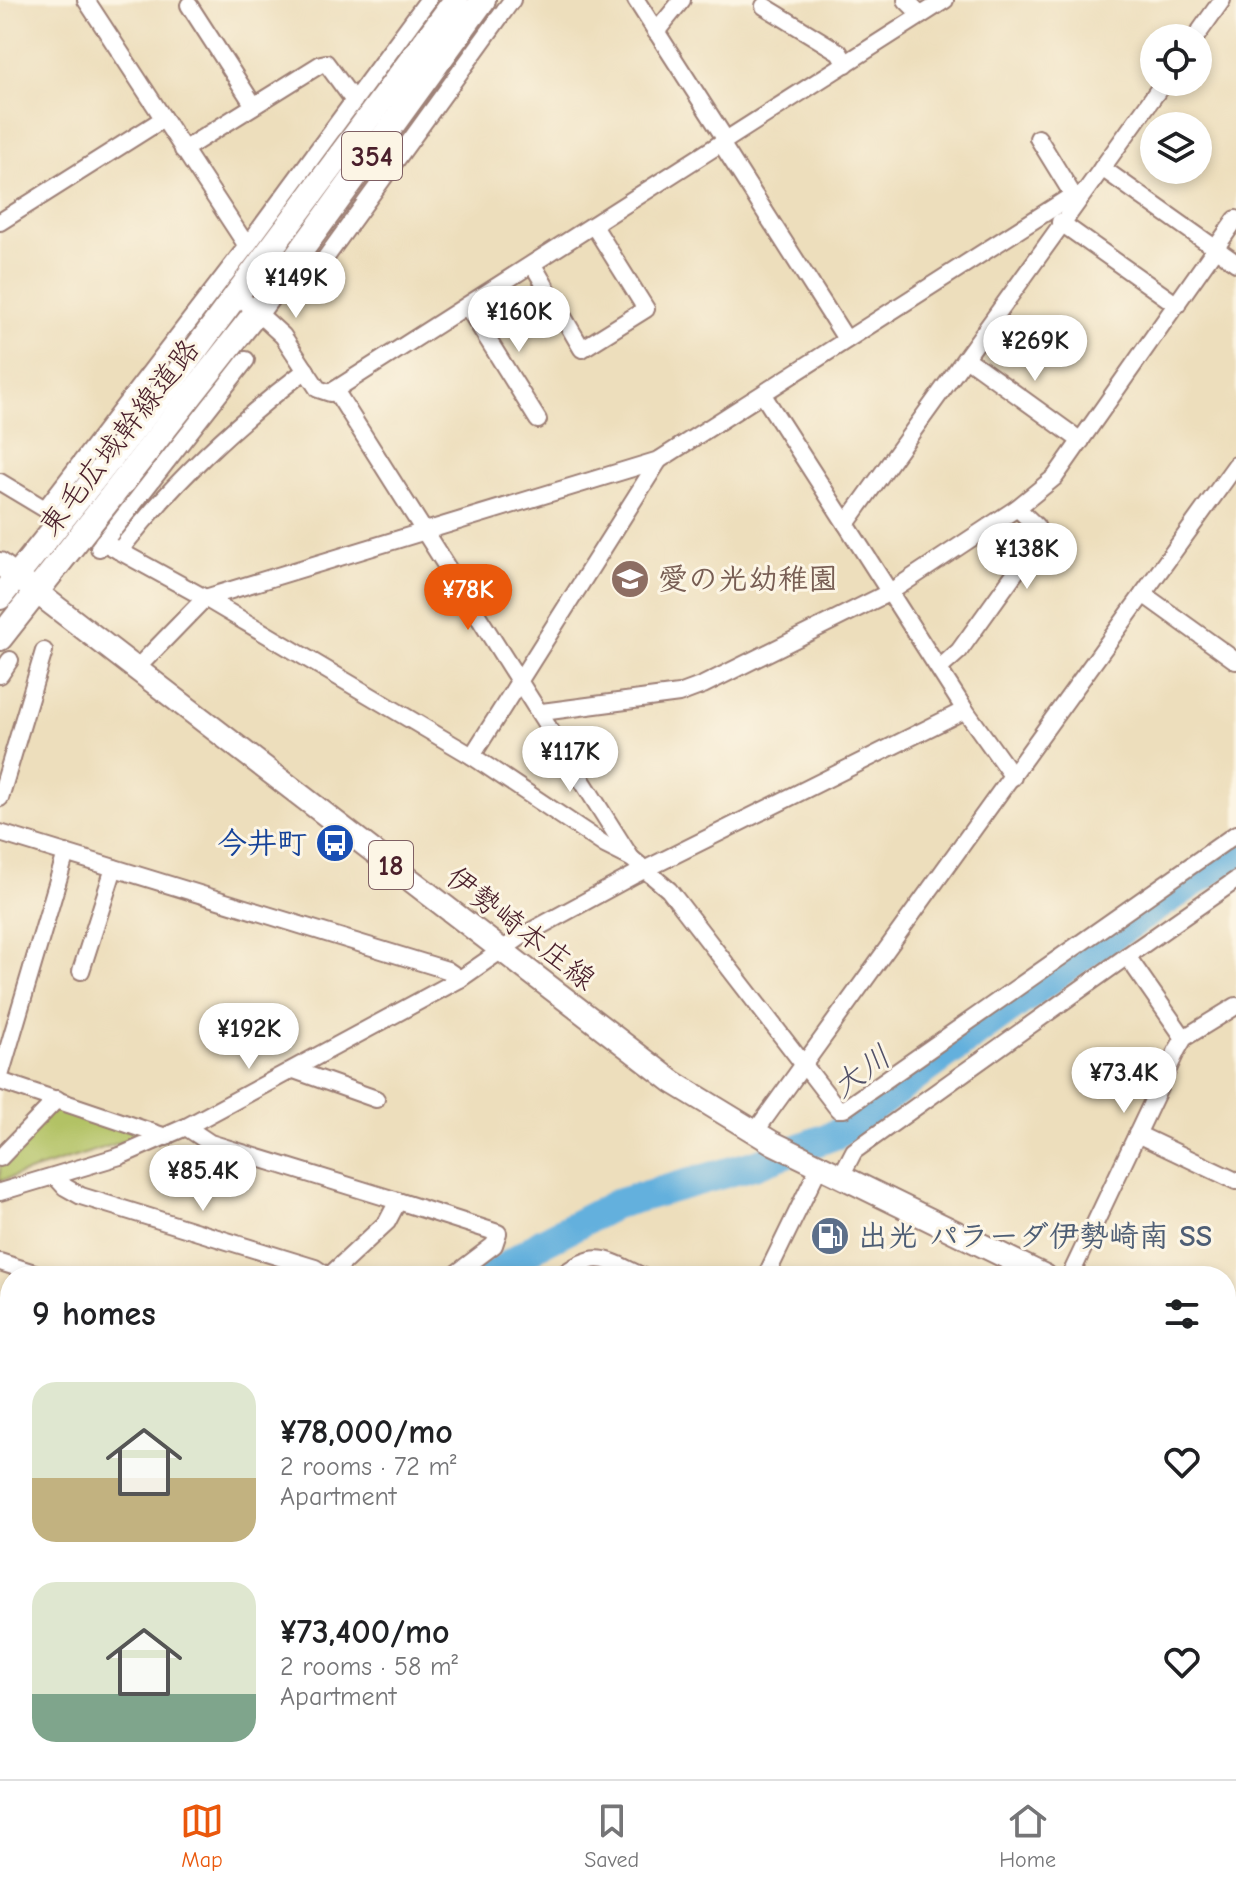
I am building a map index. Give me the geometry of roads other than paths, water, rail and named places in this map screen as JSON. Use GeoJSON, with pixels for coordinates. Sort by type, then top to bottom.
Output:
{"type":"FeatureCollection","features":[{"type":"Feature","properties":{"kind":"highway","name":"東毛広域幹線道路"},"geometry":{"type":"LineString","coordinates":[[0,597],[8,570],[102,450],[170,384],[456,0]]}},
{"type":"Feature","properties":{"kind":"highway","name":"東毛広域幹線道路"},"geometry":{"type":"LineString","coordinates":[[5,649],[37,592],[258,310],[483,0]]}},
{"type":"Feature","properties":{"kind":"main road","name":"伊勢崎本庄線"},"geometry":{"type":"LineString","coordinates":[[8,570],[673,1082],[764,1138],[1025,1266]]}},
{"type":"Feature","properties":{"kind":"street"},"geometry":{"type":"LineString","coordinates":[[86,0],[247,246]]}},
{"type":"Feature","properties":{"kind":"street"},"geometry":{"type":"LineString","coordinates":[[0,482],[45,509],[102,450],[180,334],[428,0]]}},
{"type":"Feature","properties":{"kind":"street"},"geometry":{"type":"LineString","coordinates":[[311,278],[512,0]]}},
{"type":"Feature","properties":{"kind":"street"},"geometry":{"type":"LineString","coordinates":[[636,0],[846,339]]}},
{"type":"Feature","properties":{"kind":"street"},"geometry":{"type":"LineString","coordinates":[[656,32],[682,0]]}},
{"type":"Feature","properties":{"kind":"street"},"geometry":{"type":"LineString","coordinates":[[906,0],[921,15]]}},
{"type":"Feature","properties":{"kind":"street"},"geometry":{"type":"LineString","coordinates":[[238,295],[283,336],[323,393],[335,390],[945,0]]}},
{"type":"Feature","properties":{"kind":"street"},"geometry":{"type":"LineString","coordinates":[[1205,24],[1222,0]]}},
{"type":"Feature","properties":{"kind":"street"},"geometry":{"type":"LineString","coordinates":[[189,5],[253,104]]}},
{"type":"Feature","properties":{"kind":"street"},"geometry":{"type":"LineString","coordinates":[[764,6],[839,52],[846,64]]}},
{"type":"Feature","properties":{"kind":"street"},"geometry":{"type":"LineString","coordinates":[[183,150],[253,104],[326,63],[354,101]]}},
{"type":"Feature","properties":{"kind":"street"},"geometry":{"type":"LineString","coordinates":[[846,524],[966,358],[1076,195],[1102,168],[1154,96]]}},
{"type":"Feature","properties":{"kind":"street"},"geometry":{"type":"LineString","coordinates":[[0,222],[163,119]]}},
{"type":"Feature","properties":{"kind":"street"},"geometry":{"type":"LineString","coordinates":[[326,178],[336,126]]}},
{"type":"Feature","properties":{"kind":"street"},"geometry":{"type":"LineString","coordinates":[[1038,138],[1076,195]]}},
{"type":"Feature","properties":{"kind":"street"},"geometry":{"type":"LineString","coordinates":[[1102,168],[1236,263]]}},
{"type":"Feature","properties":{"kind":"street"},"geometry":{"type":"LineString","coordinates":[[332,211],[375,193]]}},
{"type":"Feature","properties":{"kind":"street"},"geometry":{"type":"LineString","coordinates":[[136,669],[205,598],[659,460],[1076,195]]}},
{"type":"Feature","properties":{"kind":"street"},"geometry":{"type":"LineString","coordinates":[[542,712],[691,690],[890,592],[1017,508],[1055,477],[1236,219]]}},
{"type":"Feature","properties":{"kind":"street"},"geometry":{"type":"LineString","coordinates":[[1060,222],[1177,305]]}},
{"type":"Feature","properties":{"kind":"street"},"geometry":{"type":"LineString","coordinates":[[533,265],[582,349],[646,309],[594,226]]}},
{"type":"Feature","properties":{"kind":"street"},"geometry":{"type":"LineString","coordinates":[[467,306],[538,420]]}},
{"type":"Feature","properties":{"kind":"street"},"geometry":{"type":"LineString","coordinates":[[170,384],[180,334]]}},
{"type":"Feature","properties":{"kind":"street"},"geometry":{"type":"LineString","coordinates":[[966,358],[1081,441]]}},
{"type":"Feature","properties":{"kind":"street"},"geometry":{"type":"LineString","coordinates":[[246,360],[100,546],[119,551],[205,598],[472,756],[605,845],[631,858],[669,890],[838,1109],[844,1109],[1236,834]]}},
{"type":"Feature","properties":{"kind":"street"},"geometry":{"type":"LineString","coordinates":[[119,551],[157,503],[238,421],[306,370]]}},
{"type":"Feature","properties":{"kind":"street"},"geometry":{"type":"LineString","coordinates":[[335,390],[542,712],[631,858]]}},
{"type":"Feature","properties":{"kind":"street"},"geometry":{"type":"LineString","coordinates":[[763,395],[941,667],[965,710],[1013,777]]}},
{"type":"Feature","properties":{"kind":"street"},"geometry":{"type":"LineString","coordinates":[[171,424],[211,406]]}},
{"type":"Feature","properties":{"kind":"street"},"geometry":{"type":"LineString","coordinates":[[140,497],[143,459]]}},
{"type":"Feature","properties":{"kind":"street"},"geometry":{"type":"LineString","coordinates":[[472,756],[659,460]]}},
{"type":"Feature","properties":{"kind":"street"},"geometry":{"type":"LineString","coordinates":[[764,1138],[806,1066],[1236,465]]}},
{"type":"Feature","properties":{"kind":"street"},"geometry":{"type":"LineString","coordinates":[[941,667],[959,651],[1040,538],[1036,526],[1017,508]]}},
{"type":"Feature","properties":{"kind":"street"},"geometry":{"type":"LineString","coordinates":[[1143,594],[1236,661]]}},
{"type":"Feature","properties":{"kind":"street"},"geometry":{"type":"LineString","coordinates":[[0,675],[5,649]]}},
{"type":"Feature","properties":{"kind":"street"},"geometry":{"type":"LineString","coordinates":[[0,798],[44,651]]}},
{"type":"Feature","properties":{"kind":"street"},"geometry":{"type":"LineString","coordinates":[[0,1192],[166,1137],[460,979],[501,951],[647,871],[965,710]]}},
{"type":"Feature","properties":{"kind":"street"},"geometry":{"type":"LineString","coordinates":[[0,833],[447,970],[460,979]]}},
{"type":"Feature","properties":{"kind":"street"},"geometry":{"type":"LineString","coordinates":[[66,853],[0,1079],[166,1137]]}},
{"type":"Feature","properties":{"kind":"street"},"geometry":{"type":"LineString","coordinates":[[81,971],[114,868]]}},
{"type":"Feature","properties":{"kind":"street"},"geometry":{"type":"LineString","coordinates":[[841,1176],[854,1151],[1236,880]]}},
{"type":"Feature","properties":{"kind":"street"},"geometry":{"type":"LineString","coordinates":[[1127,956],[1184,1038]]}},
{"type":"Feature","properties":{"kind":"street"},"geometry":{"type":"LineString","coordinates":[[1075,1266],[1184,1038],[1236,1006]]}},
{"type":"Feature","properties":{"kind":"street"},"geometry":{"type":"LineString","coordinates":[[294,1070],[376,1099]]}},
{"type":"Feature","properties":{"kind":"street"},"geometry":{"type":"LineString","coordinates":[[0,1158],[57,1099]]}},
{"type":"Feature","properties":{"kind":"street"},"geometry":{"type":"LineString","coordinates":[[186,1127],[210,1143],[498,1233],[494,1245],[466,1266]]}},
{"type":"Feature","properties":{"kind":"street"},"geometry":{"type":"LineString","coordinates":[[1137,1134],[1236,1181]]}},
{"type":"Feature","properties":{"kind":"street"},"geometry":{"type":"LineString","coordinates":[[771,1266],[818,1164]]}},
{"type":"Feature","properties":{"kind":"street"},"geometry":{"type":"LineString","coordinates":[[55,1176],[65,1187],[81,1196],[308,1266]]}},
{"type":"Feature","properties":{"kind":"street"},"geometry":{"type":"LineString","coordinates":[[339,1266],[387,1222],[398,1201]]}},
{"type":"Feature","properties":{"kind":"street"},"geometry":{"type":"LineString","coordinates":[[576,1266],[590,1257],[602,1258],[620,1266]]}},
{"type":"Feature","properties":{"kind":"waterway","name":"大川"},"geometry":{"type":"LineString","coordinates":[[507,1266],[543,1242],[616,1204],[757,1164],[837,1134],[1077,960],[1236,854]]}},
{"type":"Feature","properties":{"kind":"place","name":"愛の光幼稚園"},"geometry":{"type":"Point","coordinates":[630,579]}},
{"type":"Feature","properties":{"kind":"place","name":"今井町"},"geometry":{"type":"Point","coordinates":[335,843]}},
{"type":"Feature","properties":{"kind":"place","name":"出光 パラーダ伊勢崎南 SS"},"geometry":{"type":"Point","coordinates":[830,1236]}}]}
